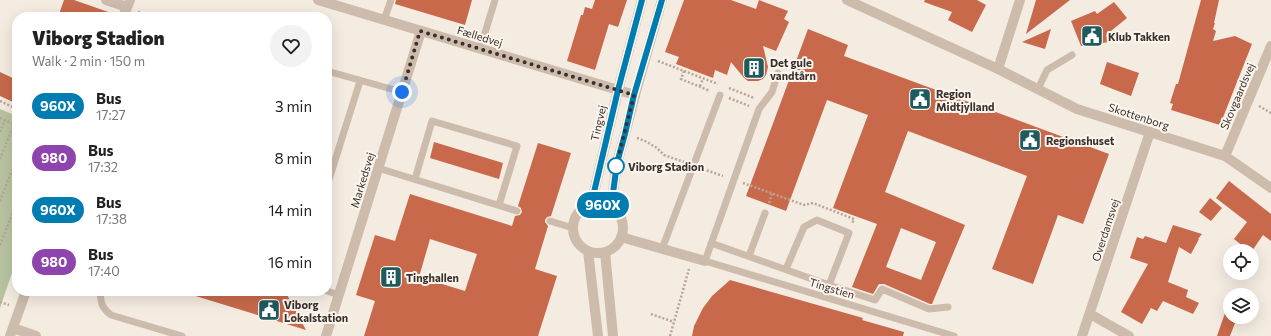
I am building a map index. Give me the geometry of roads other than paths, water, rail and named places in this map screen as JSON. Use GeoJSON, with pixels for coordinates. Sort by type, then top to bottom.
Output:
{"type":"FeatureCollection","features":[{"type":"Feature","properties":{"kind":"street"},"geometry":{"type":"LineString","coordinates":[[106,0],[126,8]]}},
{"type":"Feature","properties":{"kind":"street","name":"Fælledvej"},"geometry":{"type":"LineString","coordinates":[[318,0],[634,95]]}},
{"type":"Feature","properties":{"kind":"street","name":"Tingvej"},"geometry":{"type":"LineString","coordinates":[[591,205],[618,90],[642,0]]}},
{"type":"Feature","properties":{"kind":"street"},"geometry":{"type":"LineString","coordinates":[[611,208],[617,163],[634,95],[662,0]]}},
{"type":"Feature","properties":{"kind":"street","name":"Skottenborg"},"geometry":{"type":"LineString","coordinates":[[847,0],[998,69],[1078,109],[1225,156],[1271,188]]}},
{"type":"Feature","properties":{"kind":"street"},"geometry":{"type":"LineString","coordinates":[[998,69],[1020,0]]}},
{"type":"Feature","properties":{"kind":"street","name":"Markedsvej"},"geometry":{"type":"LineString","coordinates":[[326,336],[420,31]]}},
{"type":"Feature","properties":{"kind":"street","name":"Skovgaardsvej"},"geometry":{"type":"LineString","coordinates":[[1225,156],[1271,46]]}},
{"type":"Feature","properties":{"kind":"street","name":"Overdamsvej"},"geometry":{"type":"LineString","coordinates":[[1082,336],[1150,132]]}},
{"type":"Feature","properties":{"kind":"street"},"geometry":{"type":"LineString","coordinates":[[598,204],[611,208],[617,213],[621,221],[623,229],[621,238],[612,249],[605,252],[593,253],[588,251],[577,242],[574,235],[573,228],[576,216],[580,211],[591,205],[598,204]]}},
{"type":"Feature","properties":{"kind":"street"},"geometry":{"type":"LineString","coordinates":[[621,238],[705,261]]}},
{"type":"Feature","properties":{"kind":"street"},"geometry":{"type":"LineString","coordinates":[[588,251],[598,336]]}},
{"type":"Feature","properties":{"kind":"street"},"geometry":{"type":"LineString","coordinates":[[605,252],[613,336]]}},
{"type":"Feature","properties":{"kind":"street"},"geometry":{"type":"LineString","coordinates":[[24,296],[11,332],[36,336]]}},
{"type":"Feature","properties":{"kind":"street"},"geometry":{"type":"LineString","coordinates":[[1090,314],[1129,336]]}},
{"type":"Feature","properties":{"kind":"lane"},"geometry":{"type":"LineString","coordinates":[[384,20],[391,0]]}},
{"type":"Feature","properties":{"kind":"lane"},"geometry":{"type":"LineString","coordinates":[[480,49],[495,0]]}},
{"type":"Feature","properties":{"kind":"lane"},"geometry":{"type":"LineString","coordinates":[[1038,89],[1047,70],[1072,55]]}},
{"type":"Feature","properties":{"kind":"lane"},"geometry":{"type":"LineString","coordinates":[[332,72],[402,92]]}},
{"type":"Feature","properties":{"kind":"lane"},"geometry":{"type":"LineString","coordinates":[[705,261],[759,109],[772,92],[778,73]]}},
{"type":"Feature","properties":{"kind":"lane"},"geometry":{"type":"LineString","coordinates":[[332,170],[360,80]]}},
{"type":"Feature","properties":{"kind":"lane"},"geometry":{"type":"LineString","coordinates":[[662,249],[720,95]]}},
{"type":"Feature","properties":{"kind":"lane"},"geometry":{"type":"LineString","coordinates":[[415,179],[432,121],[517,146],[499,205]]}},
{"type":"Feature","properties":{"kind":"lane"},"geometry":{"type":"LineString","coordinates":[[378,168],[517,211]]}},
{"type":"Feature","properties":{"kind":"lane"},"geometry":{"type":"LineString","coordinates":[[749,256],[765,214]]}},
{"type":"Feature","properties":{"kind":"lane"},"geometry":{"type":"LineString","coordinates":[[786,269],[804,227],[817,220],[849,233],[828,284]]}},
{"type":"Feature","properties":{"kind":"lane"},"geometry":{"type":"LineString","coordinates":[[550,221],[573,228]]}},
{"type":"Feature","properties":{"kind":"lane"},"geometry":{"type":"LineString","coordinates":[[711,243],[875,300],[882,289],[930,309],[948,307]]}},
{"type":"Feature","properties":{"kind":"lane","name":"Tingstien"},"geometry":{"type":"LineString","coordinates":[[705,261],[954,336]]}},
{"type":"Feature","properties":{"kind":"lane"},"geometry":{"type":"LineString","coordinates":[[332,293],[339,295]]}},
{"type":"Feature","properties":{"kind":"lane"},"geometry":{"type":"LineString","coordinates":[[100,296],[100,301],[104,309],[111,315],[182,336]]}},
{"type":"Feature","properties":{"kind":"place","name":"Klub Takken"},"geometry":{"type":"Point","coordinates":[1092,36]}},
{"type":"Feature","properties":{"kind":"place","name":"Det gule vandtårn"},"geometry":{"type":"Point","coordinates":[754,68]}},
{"type":"Feature","properties":{"kind":"place","name":"Region Midtjylland"},"geometry":{"type":"Point","coordinates":[920,99]}},
{"type":"Feature","properties":{"kind":"place","name":"Regionshuset"},"geometry":{"type":"Point","coordinates":[1030,140]}},
{"type":"Feature","properties":{"kind":"place","name":"Viborg Stadion"},"geometry":{"type":"Point","coordinates":[616,166]}},
{"type":"Feature","properties":{"kind":"place","name":"Tinghallen"},"geometry":{"type":"Point","coordinates":[391,277]}},
{"type":"Feature","properties":{"kind":"place","name":"Viborg Lokalstation"},"geometry":{"type":"Point","coordinates":[269,310]}}]}
